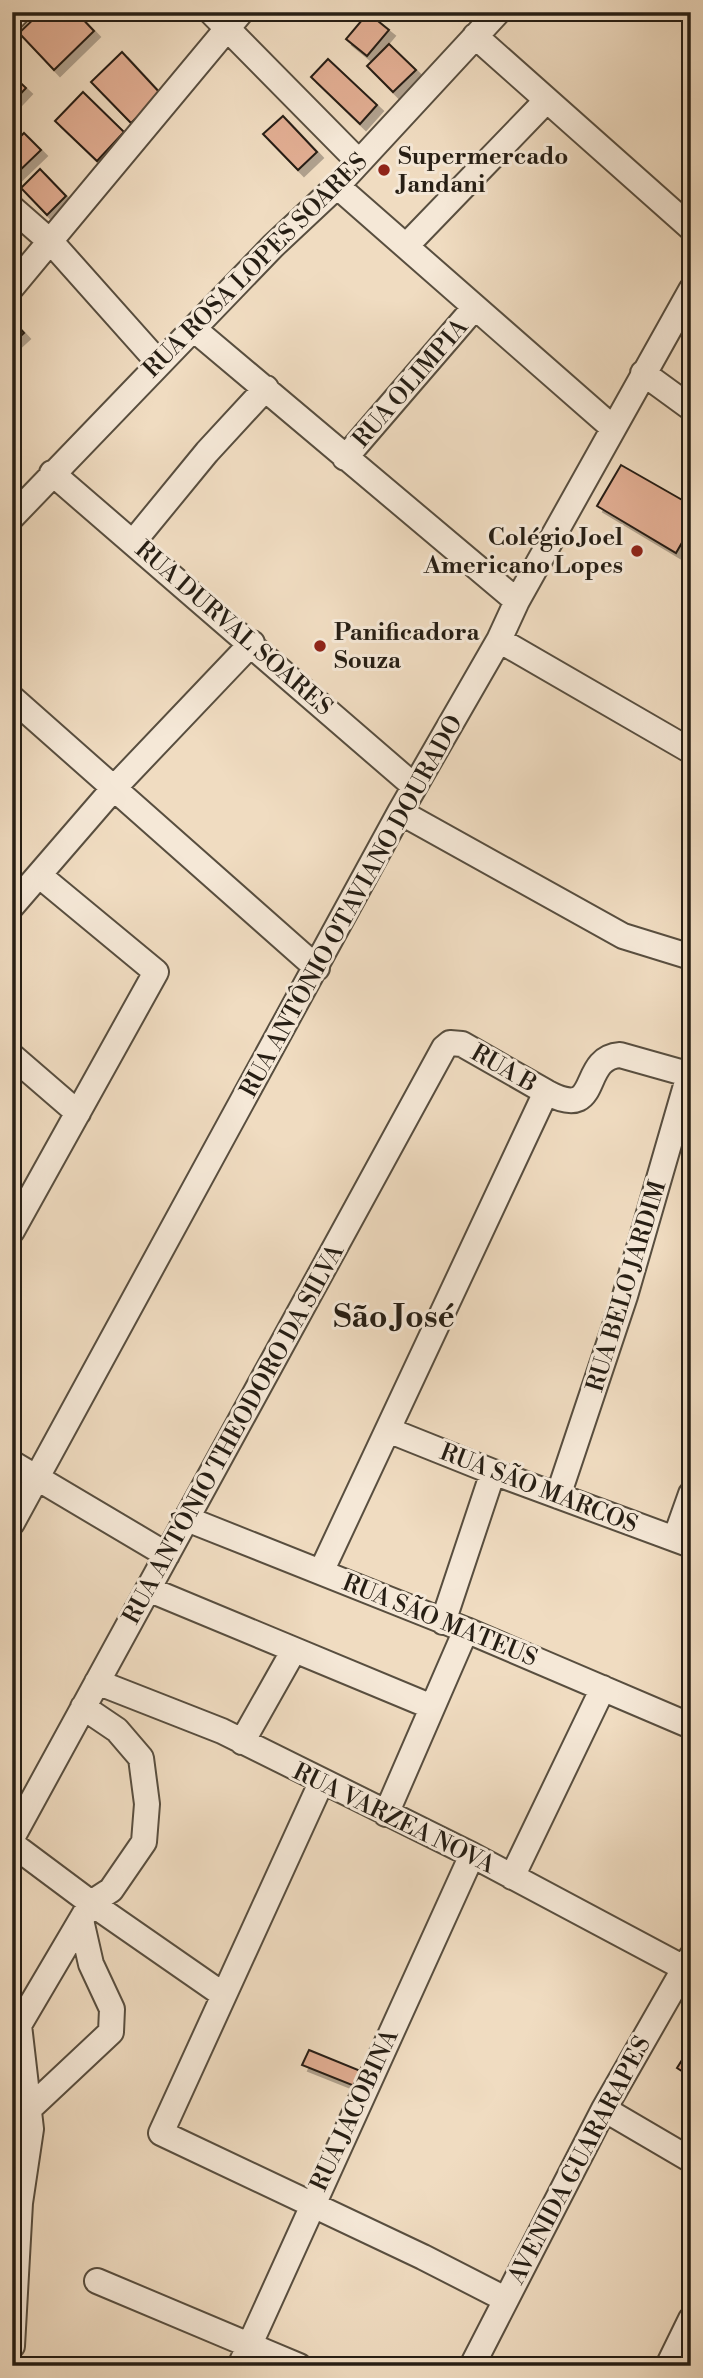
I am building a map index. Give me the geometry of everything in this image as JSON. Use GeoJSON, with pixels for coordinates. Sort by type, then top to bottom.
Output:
{"type":"FeatureCollection","features":[{"type":"Feature","properties":{"kind":"street"},"geometry":{"type":"LineString","coordinates":[[12,18],[18,12]]}},
{"type":"Feature","properties":{"kind":"street","name":"RUA ROSA LOPES SOARES"},"geometry":{"type":"LineString","coordinates":[[14,511],[159,363],[195,330],[273,246],[337,186],[498,12]]}},
{"type":"Feature","properties":{"kind":"street"},"geometry":{"type":"LineString","coordinates":[[12,287],[52,243],[227,17],[358,161]]}},
{"type":"Feature","properties":{"kind":"street"},"geometry":{"type":"LineString","coordinates":[[475,36],[691,228]]}},
{"type":"Feature","properties":{"kind":"street"},"geometry":{"type":"LineString","coordinates":[[406,246],[546,101]]}},
{"type":"Feature","properties":{"kind":"street"},"geometry":{"type":"LineString","coordinates":[[337,186],[613,428]]}},
{"type":"Feature","properties":{"kind":"street"},"geometry":{"type":"LineString","coordinates":[[12,208],[52,243],[159,363]]}},
{"type":"Feature","properties":{"kind":"street","name":"RUA ANTÔNIO OTAVIANO DOURADO"},"geometry":{"type":"LineString","coordinates":[[12,1523],[414,786],[499,640],[517,601],[691,290]]}},
{"type":"Feature","properties":{"kind":"street","name":"RUA OLIMPIA"},"geometry":{"type":"LineString","coordinates":[[345,458],[475,307]]}},
{"type":"Feature","properties":{"kind":"street"},"geometry":{"type":"LineString","coordinates":[[195,330],[517,601]]}},
{"type":"Feature","properties":{"kind":"street"},"geometry":{"type":"LineString","coordinates":[[643,373],[691,408]]}},
{"type":"Feature","properties":{"kind":"street"},"geometry":{"type":"LineString","coordinates":[[134,541],[207,452],[266,388]]}},
{"type":"Feature","properties":{"kind":"street","name":"RUA DURVAL SOARES"},"geometry":{"type":"LineString","coordinates":[[52,473],[252,643],[414,786]]}},
{"type":"Feature","properties":{"kind":"street"},"geometry":{"type":"LineString","coordinates":[[499,640],[691,751]]}},
{"type":"Feature","properties":{"kind":"street"},"geometry":{"type":"LineString","coordinates":[[12,906],[114,788],[252,643]]}},
{"type":"Feature","properties":{"kind":"street"},"geometry":{"type":"LineString","coordinates":[[12,698],[317,968]]}},
{"type":"Feature","properties":{"kind":"street"},"geometry":{"type":"LineString","coordinates":[[400,812],[623,936],[691,957]]}},
{"type":"Feature","properties":{"kind":"street"},"geometry":{"type":"LineString","coordinates":[[12,1231],[19,1202],[78,1113],[156,971],[40,876]]}},
{"type":"Feature","properties":{"kind":"street","name":"RUA ANTÔNIO THEODORO DA SILVA"},"geometry":{"type":"LineString","coordinates":[[12,1838],[444,1048],[450,1043],[462,1044]]}},
{"type":"Feature","properties":{"kind":"street","name":"RUA B"},"geometry":{"type":"LineString","coordinates":[[462,1044],[561,1100],[575,1101],[584,1096],[601,1063],[611,1056],[620,1055],[690,1075]]}},
{"type":"Feature","properties":{"kind":"street"},"geometry":{"type":"LineString","coordinates":[[12,1056],[78,1113]]}},
{"type":"Feature","properties":{"kind":"street","name":"RUA BELO JARDIM"},"geometry":{"type":"LineString","coordinates":[[558,1496],[625,1296],[690,1075]]}},
{"type":"Feature","properties":{"kind":"street"},"geometry":{"type":"LineString","coordinates":[[321,1572],[546,1092]]}},
{"type":"Feature","properties":{"kind":"street","name":"RUA SÃO MARCOS"},"geometry":{"type":"LineString","coordinates":[[388,1430],[683,1542]]}},
{"type":"Feature","properties":{"kind":"street"},"geometry":{"type":"LineString","coordinates":[[12,1463],[167,1555]]}},
{"type":"Feature","properties":{"kind":"street"},"geometry":{"type":"LineString","coordinates":[[386,1814],[432,1707],[493,1472]]}},
{"type":"Feature","properties":{"kind":"street"},"geometry":{"type":"LineString","coordinates":[[683,1542],[691,1494]]}},
{"type":"Feature","properties":{"kind":"street","name":"RUA SÃO MATEUS"},"geometry":{"type":"LineString","coordinates":[[187,1519],[455,1626],[691,1726]]}},
{"type":"Feature","properties":{"kind":"street"},"geometry":{"type":"LineString","coordinates":[[148,1590],[432,1707]]}},
{"type":"Feature","properties":{"kind":"street"},"geometry":{"type":"LineString","coordinates":[[242,1742],[295,1650]]}},
{"type":"Feature","properties":{"kind":"street","name":"RUA VARZEA NOVA"},"geometry":{"type":"LineString","coordinates":[[97,1682],[242,1742],[320,1783],[687,1962]]}},
{"type":"Feature","properties":{"kind":"street"},"geometry":{"type":"LineString","coordinates":[[512,1877],[603,1688]]}},
{"type":"Feature","properties":{"kind":"street"},"geometry":{"type":"LineString","coordinates":[[12,2346],[20,2203],[31,2129],[16,2023],[86,1912],[111,1890],[144,1842],[147,1804],[141,1758],[117,1730],[83,1707]]}},
{"type":"Feature","properties":{"kind":"street"},"geometry":{"type":"LineString","coordinates":[[320,1783],[161,2133],[312,2203],[505,2299]]}},
{"type":"Feature","properties":{"kind":"street"},"geometry":{"type":"LineString","coordinates":[[12,1844],[86,1912],[222,1994]]}},
{"type":"Feature","properties":{"kind":"street","name":"RUA JACOBINA"},"geometry":{"type":"LineString","coordinates":[[245,2356],[471,1856]]}},
{"type":"Feature","properties":{"kind":"street"},"geometry":{"type":"LineString","coordinates":[[29,2109],[111,2032],[112,2008],[91,1964],[86,1912]]}},
{"type":"Feature","properties":{"kind":"street","name":"AVENIDA GUARARAPES"},"geometry":{"type":"LineString","coordinates":[[472,2366],[604,2109],[687,1962]]}},
{"type":"Feature","properties":{"kind":"street"},"geometry":{"type":"LineString","coordinates":[[604,2109],[691,2160]]}},
{"type":"Feature","properties":{"kind":"street"},"geometry":{"type":"LineString","coordinates":[[97,2281],[245,2356],[299,2366]]}},
{"type":"Feature","properties":{"kind":"street"},"geometry":{"type":"LineString","coordinates":[[668,2366],[690,2325]]}},
{"type":"Feature","properties":{"kind":"building"},"geometry":{"type":"Polygon","coordinates":[[[41,12],[76,12],[94,31],[54,70],[19,33],[41,12]]]}},
{"type":"Feature","properties":{"kind":"building"},"geometry":{"type":"Polygon","coordinates":[[[368,13],[389,30],[367,56],[346,39],[368,13]]]}},
{"type":"Feature","properties":{"kind":"building"},"geometry":{"type":"Polygon","coordinates":[[[389,44],[416,70],[393,92],[367,66],[389,44]]]}},
{"type":"Feature","properties":{"kind":"building"},"geometry":{"type":"Polygon","coordinates":[[[122,52],[161,94],[131,123],[91,82],[122,52]]]}},
{"type":"Feature","properties":{"kind":"building"},"geometry":{"type":"Polygon","coordinates":[[[328,59],[377,105],[360,124],[311,77],[328,59]]]}},
{"type":"Feature","properties":{"kind":"building"},"geometry":{"type":"Polygon","coordinates":[[[12,75],[26,88],[12,103],[12,75]]]}},
{"type":"Feature","properties":{"kind":"building"},"geometry":{"type":"Polygon","coordinates":[[[83,92],[124,132],[97,161],[55,121],[83,92]]]}},
{"type":"Feature","properties":{"kind":"building"},"geometry":{"type":"Polygon","coordinates":[[[283,116],[317,152],[298,170],[263,134],[283,116]]]}},
{"type":"Feature","properties":{"kind":"building"},"geometry":{"type":"Polygon","coordinates":[[[24,133],[41,150],[13,177],[12,145],[24,133]]]}},
{"type":"Feature","properties":{"kind":"building"},"geometry":{"type":"Polygon","coordinates":[[[40,169],[66,196],[47,215],[21,188],[40,169]]]}},
{"type":"Feature","properties":{"kind":"building"},"geometry":{"type":"Polygon","coordinates":[[[12,320],[24,333],[12,344],[12,320]]]}},
{"type":"Feature","properties":{"kind":"building"},"geometry":{"type":"Polygon","coordinates":[[[621,465],[691,505],[691,527],[676,553],[597,506],[621,465]]]}},
{"type":"Feature","properties":{"kind":"building"},"geometry":{"type":"Polygon","coordinates":[[[689,2049],[691,2050],[691,2077],[677,2068],[689,2049]]]}},
{"type":"Feature","properties":{"kind":"building"},"geometry":{"type":"Polygon","coordinates":[[[309,2050],[363,2072],[357,2087],[302,2065],[309,2050]]]}},
{"type":"Feature","properties":{"kind":"place","name":"Supermercado Jandani"},"geometry":{"type":"Point","coordinates":[384,170]}},
{"type":"Feature","properties":{"kind":"place","name":"Colégio Joel Americano Lopes"},"geometry":{"type":"Point","coordinates":[637,551]}},
{"type":"Feature","properties":{"kind":"place","name":"Panificadora Souza"},"geometry":{"type":"Point","coordinates":[320,646]}},
{"type":"Feature","properties":{"kind":"district","name":"São José"},"geometry":{"type":"Point","coordinates":[394,1316]}}]}
